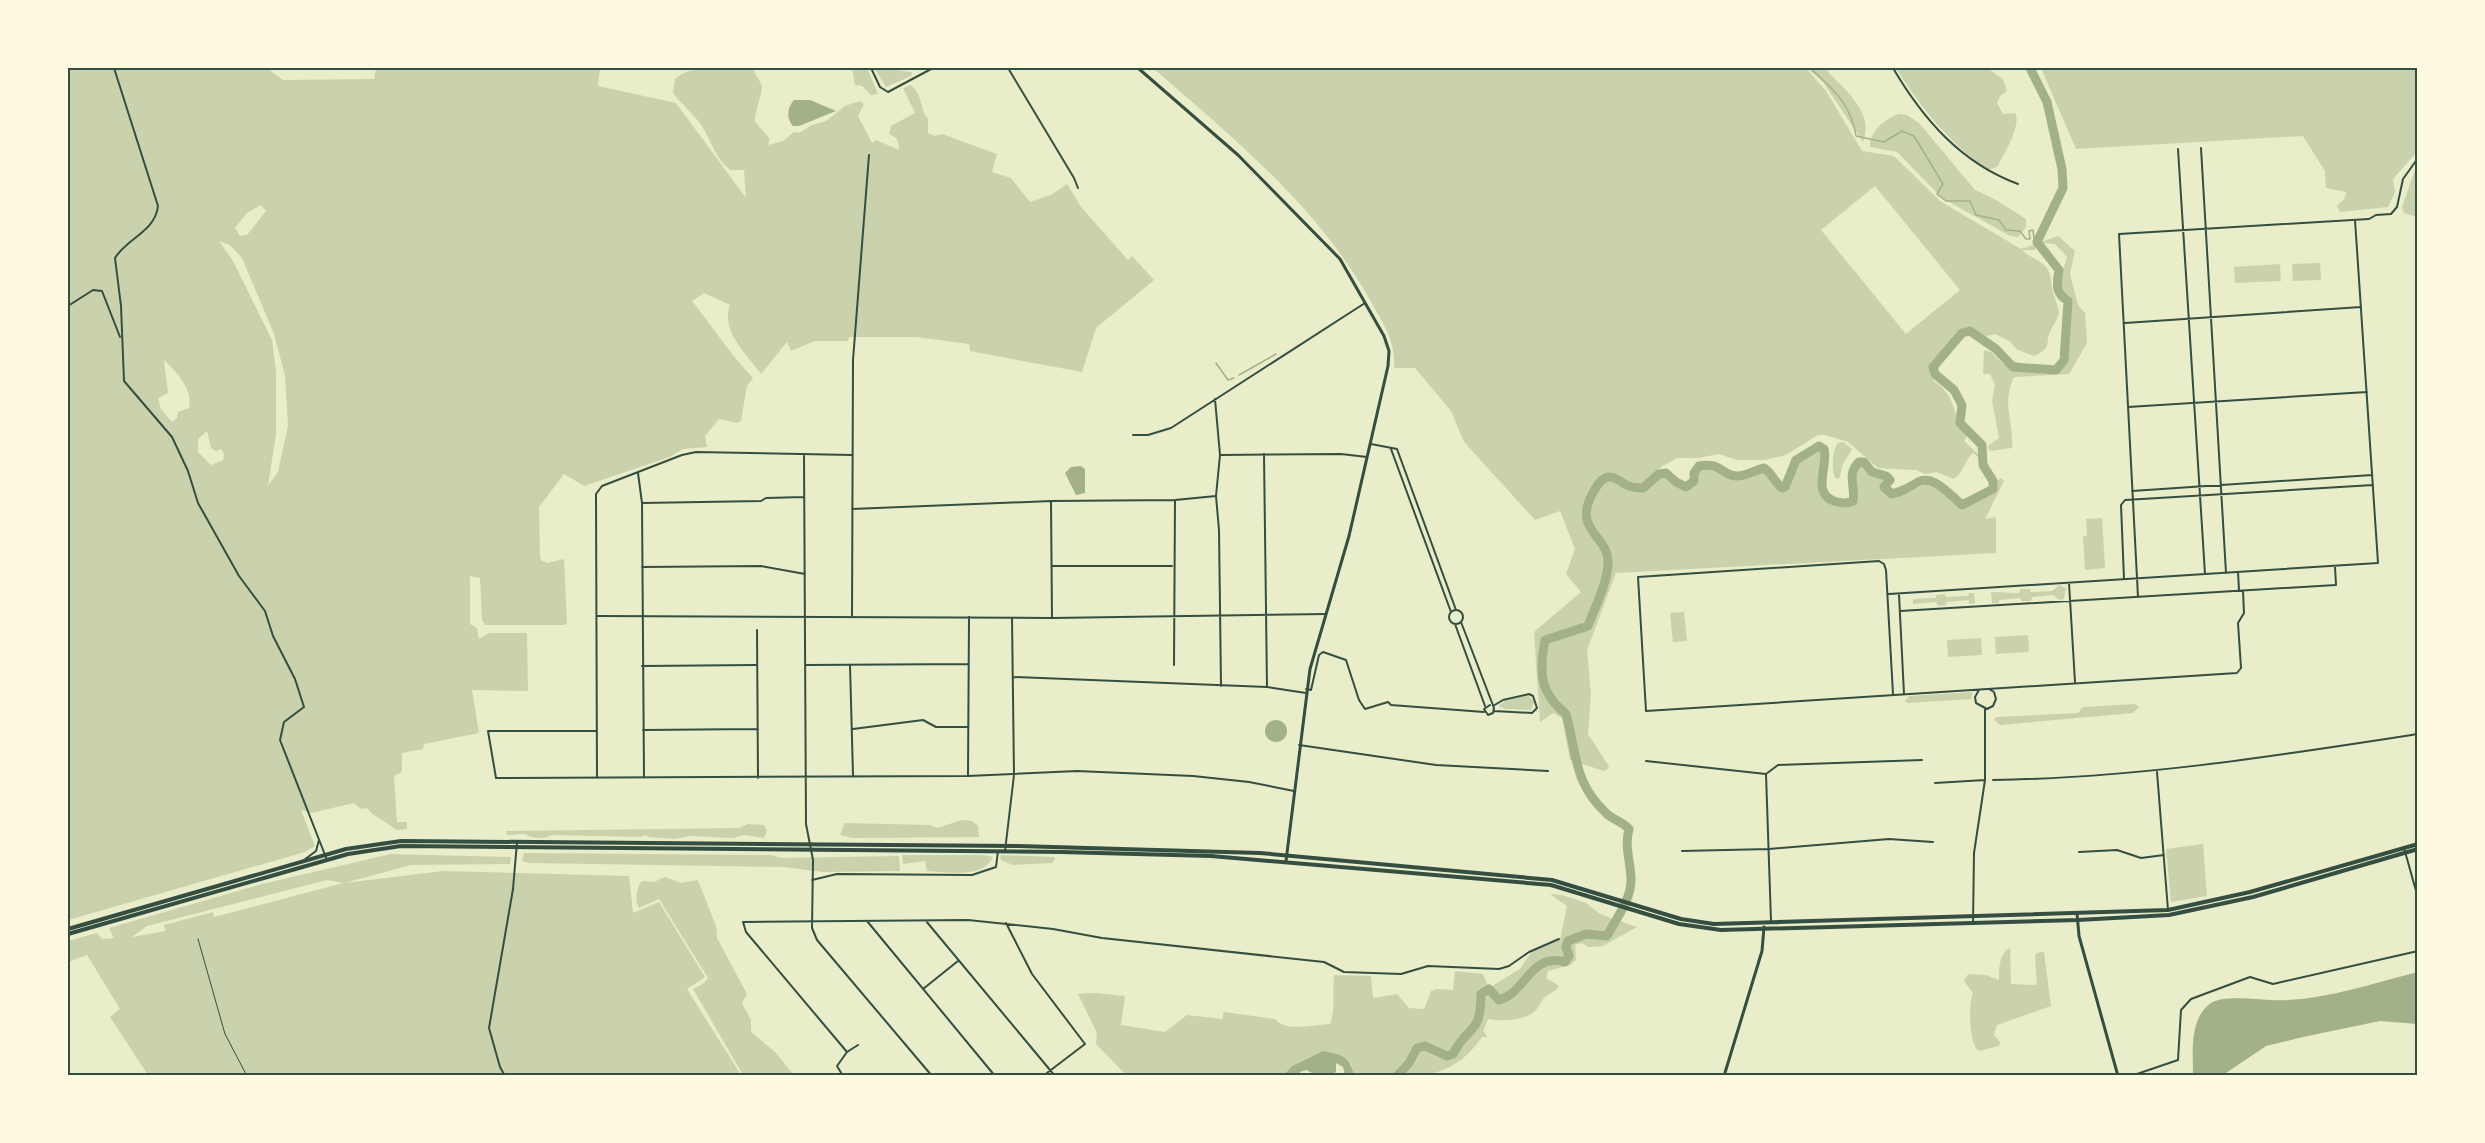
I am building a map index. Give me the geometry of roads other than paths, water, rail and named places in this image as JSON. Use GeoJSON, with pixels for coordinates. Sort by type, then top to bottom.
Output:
{"type":"FeatureCollection","features":[{"type":"Feature","properties":{"kind":"main road"},"geometry":{"type":"LineString","coordinates":[[68,929],[302,861],[371,844],[1005,851],[1166,854],[1286,861],[1551,885],[1698,928],[2078,920],[2192,911],[2418,844]]}},
{"type":"Feature","properties":{"kind":"main road"},"geometry":{"type":"LineString","coordinates":[[68,934],[327,861],[401,844]]}},
{"type":"Feature","properties":{"kind":"main road"},"geometry":{"type":"LineString","coordinates":[[517,845],[1005,846],[1140,848],[1287,855],[1552,880],[1699,923],[2168,910],[2239,894],[2404,850],[2418,849]]}},
{"type":"Feature","properties":{"kind":"street"},"geometry":{"type":"LineString","coordinates":[[114,68],[158,206],[153,222],[126,244],[115,258],[121,306],[124,381],[172,436],[188,471],[198,502],[239,576],[265,611],[273,636],[295,679],[304,707],[285,722],[280,740],[327,861]]}},
{"type":"Feature","properties":{"kind":"street"},"geometry":{"type":"LineString","coordinates":[[871,68],[880,87],[888,92],[933,68]]}},
{"type":"Feature","properties":{"kind":"street"},"geometry":{"type":"LineString","coordinates":[[1008,68],[1078,188]]}},
{"type":"Feature","properties":{"kind":"street"},"geometry":{"type":"LineString","coordinates":[[1138,68],[1245,161],[1340,259],[1366,302],[1387,344],[1389,358],[1350,536],[1306,691],[1286,861]]}},
{"type":"Feature","properties":{"kind":"street"},"geometry":{"type":"LineString","coordinates":[[1893,68],[1911,99],[1969,160],[1994,176],[2018,184]]}},
{"type":"Feature","properties":{"kind":"street"},"geometry":{"type":"LineString","coordinates":[[2201,148],[2226,573]]}},
{"type":"Feature","properties":{"kind":"street"},"geometry":{"type":"LineString","coordinates":[[2178,149],[2205,574]]}},
{"type":"Feature","properties":{"kind":"street"},"geometry":{"type":"LineString","coordinates":[[852,617],[853,360],[869,155]]}},
{"type":"Feature","properties":{"kind":"street"},"geometry":{"type":"LineString","coordinates":[[2138,597],[2119,234],[2355,220],[2393,213],[2403,179],[2418,158]]}},
{"type":"Feature","properties":{"kind":"street"},"geometry":{"type":"LineString","coordinates":[[1888,594],[2378,563],[2355,220]]}},
{"type":"Feature","properties":{"kind":"street"},"geometry":{"type":"LineString","coordinates":[[68,306],[93,290],[102,291],[121,339]]}},
{"type":"Feature","properties":{"kind":"street"},"geometry":{"type":"LineString","coordinates":[[1133,435],[1148,435],[1171,428],[1366,302]]}},
{"type":"Feature","properties":{"kind":"street"},"geometry":{"type":"LineString","coordinates":[[2124,323],[2361,307]]}},
{"type":"Feature","properties":{"kind":"street"},"geometry":{"type":"LineString","coordinates":[[2128,407],[2367,392]]}},
{"type":"Feature","properties":{"kind":"street"},"geometry":{"type":"LineString","coordinates":[[1215,399],[1220,455],[1216,496],[1219,530],[1221,686]]}},
{"type":"Feature","properties":{"kind":"street"},"geometry":{"type":"LineString","coordinates":[[1371,444],[1397,449],[1456,610],[1462,614],[1461,622],[1494,711]]}},
{"type":"Feature","properties":{"kind":"street"},"geometry":{"type":"LineString","coordinates":[[1391,449],[1451,612],[1449,620],[1455,624],[1485,707],[1484,712]]}},
{"type":"Feature","properties":{"kind":"street"},"geometry":{"type":"LineString","coordinates":[[597,778],[596,494],[602,486],[682,455],[696,452],[852,455]]}},
{"type":"Feature","properties":{"kind":"street"},"geometry":{"type":"LineString","coordinates":[[804,454],[805,777],[812,880],[811,921],[817,940],[932,1076]]}},
{"type":"Feature","properties":{"kind":"street"},"geometry":{"type":"LineString","coordinates":[[1264,454],[1266,687]]}},
{"type":"Feature","properties":{"kind":"street"},"geometry":{"type":"LineString","coordinates":[[1220,455],[1341,454],[1368,458]]}},
{"type":"Feature","properties":{"kind":"street"},"geometry":{"type":"LineString","coordinates":[[638,473],[642,503],[644,777]]}},
{"type":"Feature","properties":{"kind":"street"},"geometry":{"type":"LineString","coordinates":[[2132,491],[2373,475]]}},
{"type":"Feature","properties":{"kind":"street"},"geometry":{"type":"LineString","coordinates":[[2124,579],[2121,505],[2125,500],[2373,485]]}},
{"type":"Feature","properties":{"kind":"street"},"geometry":{"type":"LineString","coordinates":[[852,509],[1051,501],[1175,500],[1216,496]]}},
{"type":"Feature","properties":{"kind":"street"},"geometry":{"type":"LineString","coordinates":[[642,503],[761,501],[766,498],[804,497]]}},
{"type":"Feature","properties":{"kind":"street"},"geometry":{"type":"LineString","coordinates":[[1174,665],[1175,500]]}},
{"type":"Feature","properties":{"kind":"street"},"geometry":{"type":"LineString","coordinates":[[1051,501],[1053,618]]}},
{"type":"Feature","properties":{"kind":"street"},"geometry":{"type":"LineString","coordinates":[[1893,694],[1888,594],[1884,564],[1879,561],[1638,577],[1647,711],[1728,708],[1893,694],[2237,673],[2241,668],[2238,623],[2244,613],[2238,572]]}},
{"type":"Feature","properties":{"kind":"street"},"geometry":{"type":"LineString","coordinates":[[642,567],[760,566],[805,574]]}},
{"type":"Feature","properties":{"kind":"street"},"geometry":{"type":"LineString","coordinates":[[1052,566],[1173,566]]}},
{"type":"Feature","properties":{"kind":"street"},"geometry":{"type":"LineString","coordinates":[[1900,611],[2336,585],[2335,566]]}},
{"type":"Feature","properties":{"kind":"street"},"geometry":{"type":"LineString","coordinates":[[2069,583],[2076,683]]}},
{"type":"Feature","properties":{"kind":"street"},"geometry":{"type":"LineString","coordinates":[[1899,594],[1904,694]]}},
{"type":"Feature","properties":{"kind":"street"},"geometry":{"type":"LineString","coordinates":[[1451,612],[1456,610]]}},
{"type":"Feature","properties":{"kind":"street"},"geometry":{"type":"LineString","coordinates":[[598,616],[1012,616],[1053,618],[1326,614]]}},
{"type":"Feature","properties":{"kind":"street"},"geometry":{"type":"LineString","coordinates":[[1005,851],[1014,775],[1012,616]]}},
{"type":"Feature","properties":{"kind":"street"},"geometry":{"type":"LineString","coordinates":[[968,776],[969,617]]}},
{"type":"Feature","properties":{"kind":"street"},"geometry":{"type":"LineString","coordinates":[[1455,624],[1461,622]]}},
{"type":"Feature","properties":{"kind":"street"},"geometry":{"type":"LineString","coordinates":[[757,630],[758,778]]}},
{"type":"Feature","properties":{"kind":"street"},"geometry":{"type":"LineString","coordinates":[[1013,677],[1266,687],[1306,691],[1311,690],[1319,655],[1323,652],[1346,660],[1359,700],[1365,709],[1388,702],[1391,705],[1484,712],[1490,715],[1494,711],[1532,713],[1537,708],[1533,696],[1529,694],[1485,707]]}},
{"type":"Feature","properties":{"kind":"street"},"geometry":{"type":"LineString","coordinates":[[806,665],[968,664]]}},
{"type":"Feature","properties":{"kind":"street"},"geometry":{"type":"LineString","coordinates":[[642,666],[757,665]]}},
{"type":"Feature","properties":{"kind":"street"},"geometry":{"type":"LineString","coordinates":[[850,665],[853,775]]}},
{"type":"Feature","properties":{"kind":"street"},"geometry":{"type":"LineString","coordinates":[[1985,710],[1994,706],[1996,699],[1994,692],[1988,688]]}},
{"type":"Feature","properties":{"kind":"street"},"geometry":{"type":"LineString","coordinates":[[1982,689],[1977,692],[1975,700],[1978,706],[1985,710]]}},
{"type":"Feature","properties":{"kind":"street"},"geometry":{"type":"LineString","coordinates":[[1972,923],[1974,854],[1985,780],[1985,710]]}},
{"type":"Feature","properties":{"kind":"street"},"geometry":{"type":"LineString","coordinates":[[853,729],[923,720],[936,727],[968,728]]}},
{"type":"Feature","properties":{"kind":"street"},"geometry":{"type":"LineString","coordinates":[[643,730],[758,729]]}},
{"type":"Feature","properties":{"kind":"street"},"geometry":{"type":"LineString","coordinates":[[597,730],[488,731],[496,778],[968,776],[1077,771],[1249,782],[1294,791]]}},
{"type":"Feature","properties":{"kind":"street"},"geometry":{"type":"LineString","coordinates":[[1993,780],[2157,771],[2265,759],[2418,734]]}},
{"type":"Feature","properties":{"kind":"street"},"geometry":{"type":"LineString","coordinates":[[1299,745],[1436,765],[1548,771]]}},
{"type":"Feature","properties":{"kind":"street"},"geometry":{"type":"LineString","coordinates":[[1646,761],[1766,774],[1778,765],[1922,760]]}},
{"type":"Feature","properties":{"kind":"street"},"geometry":{"type":"LineString","coordinates":[[2157,771],[2168,910]]}},
{"type":"Feature","properties":{"kind":"street"},"geometry":{"type":"LineString","coordinates":[[1766,774],[1771,921]]}},
{"type":"Feature","properties":{"kind":"street"},"geometry":{"type":"LineString","coordinates":[[1935,783],[1985,780]]}},
{"type":"Feature","properties":{"kind":"street"},"geometry":{"type":"LineString","coordinates":[[1682,851],[1769,849],[1888,839],[1933,842]]}},
{"type":"Feature","properties":{"kind":"street"},"geometry":{"type":"LineString","coordinates":[[302,861],[316,851],[319,840]]}},
{"type":"Feature","properties":{"kind":"street"},"geometry":{"type":"LineString","coordinates":[[505,1076],[500,1067],[489,1028],[517,845]]}},
{"type":"Feature","properties":{"kind":"street"},"geometry":{"type":"LineString","coordinates":[[2079,852],[2117,850],[2141,858],[2164,855]]}},
{"type":"Feature","properties":{"kind":"street"},"geometry":{"type":"LineString","coordinates":[[2404,850],[2418,898]]}},
{"type":"Feature","properties":{"kind":"street"},"geometry":{"type":"LineString","coordinates":[[812,880],[837,874],[972,875],[996,867],[998,851]]}},
{"type":"Feature","properties":{"kind":"street"},"geometry":{"type":"LineString","coordinates":[[2077,913],[2079,936],[2118,1076]]}},
{"type":"Feature","properties":{"kind":"street"},"geometry":{"type":"LineString","coordinates":[[867,921],[995,1076]]}},
{"type":"Feature","properties":{"kind":"street"},"geometry":{"type":"LineString","coordinates":[[926,921],[1055,1076]]}},
{"type":"Feature","properties":{"kind":"street"},"geometry":{"type":"LineString","coordinates":[[847,1052],[743,927],[743,922],[1006,923],[1102,938],[1324,962],[1344,972],[1401,974],[1428,966],[1499,969],[1516,963],[1529,952],[1559,939]]}},
{"type":"Feature","properties":{"kind":"street"},"geometry":{"type":"LineString","coordinates":[[1006,923],[1032,974],[1085,1044],[1042,1076]]}},
{"type":"Feature","properties":{"kind":"street"},"geometry":{"type":"LineString","coordinates":[[1730,1076],[1724,1074],[1759,960],[1764,927]]}},
{"type":"Feature","properties":{"kind":"street"},"geometry":{"type":"LineString","coordinates":[[2131,1076],[2178,1060],[2181,1011],[2191,999],[2250,977],[2273,984],[2418,951]]}},
{"type":"Feature","properties":{"kind":"street"},"geometry":{"type":"LineString","coordinates":[[923,989],[959,960]]}},
{"type":"Feature","properties":{"kind":"street"},"geometry":{"type":"LineString","coordinates":[[843,1076],[837,1066],[847,1052],[858,1045]]}},
{"type":"Feature","properties":{"kind":"lane"},"geometry":{"type":"LineString","coordinates":[[198,939],[225,1034],[248,1076]]}},
{"type":"Feature","properties":{"kind":"waterway"},"geometry":{"type":"LineString","coordinates":[[1810,68],[1840,98],[1850,115],[1856,136],[1884,142],[1902,131],[1914,136],[1943,184],[1937,194],[1946,201],[1970,201],[1976,215],[1999,220],[2006,230],[2020,231],[2026,239],[2030,239],[2029,231],[2033,230],[2034,239],[2038,240]]}},
{"type":"Feature","properties":{"kind":"waterway"},"geometry":{"type":"LineString","coordinates":[[1397,1076],[1409,1063],[1417,1048],[1425,1046],[1447,1056],[1453,1054],[1476,1024],[1479,1017],[1481,994],[1489,989],[1499,1000],[1508,996],[1544,963],[1553,960],[1565,962],[1569,956],[1566,947],[1568,941],[1586,934],[1607,936],[1629,895],[1631,880],[1627,849],[1629,829],[1606,813],[1587,790],[1578,766],[1566,714],[1550,698],[1542,672],[1545,640],[1588,626],[1603,587],[1608,564],[1607,554],[1588,524],[1586,514],[1588,503],[1600,482],[1611,477],[1631,487],[1643,488],[1659,474],[1666,473],[1686,487],[1694,481],[1694,473],[1699,466],[1707,465],[1736,476],[1764,468],[1782,488],[1785,487],[1796,460],[1819,446],[1824,449],[1825,455],[1823,492],[1834,501],[1844,503],[1853,501],[1852,476],[1859,462],[1864,462],[1872,472],[1886,476],[1890,480],[1884,487],[1892,494],[1924,480],[1936,483],[1962,505],[1993,489],[1993,481],[1983,465],[1982,445],[1960,423],[1962,405],[1954,390],[1935,374],[1933,367],[1962,333],[1970,331],[1996,349],[2013,367],[2056,370],[2064,360],[2068,301],[2058,291],[2059,270],[2037,242],[2063,188],[2062,169],[2047,102],[2030,68]]}},
{"type":"Feature","properties":{"kind":"waterway"},"geometry":{"type":"LineString","coordinates":[[1239,375],[1276,354]]}},
{"type":"Feature","properties":{"kind":"waterway"},"geometry":{"type":"LineString","coordinates":[[1216,363],[1228,380],[1234,378]]}}]}
